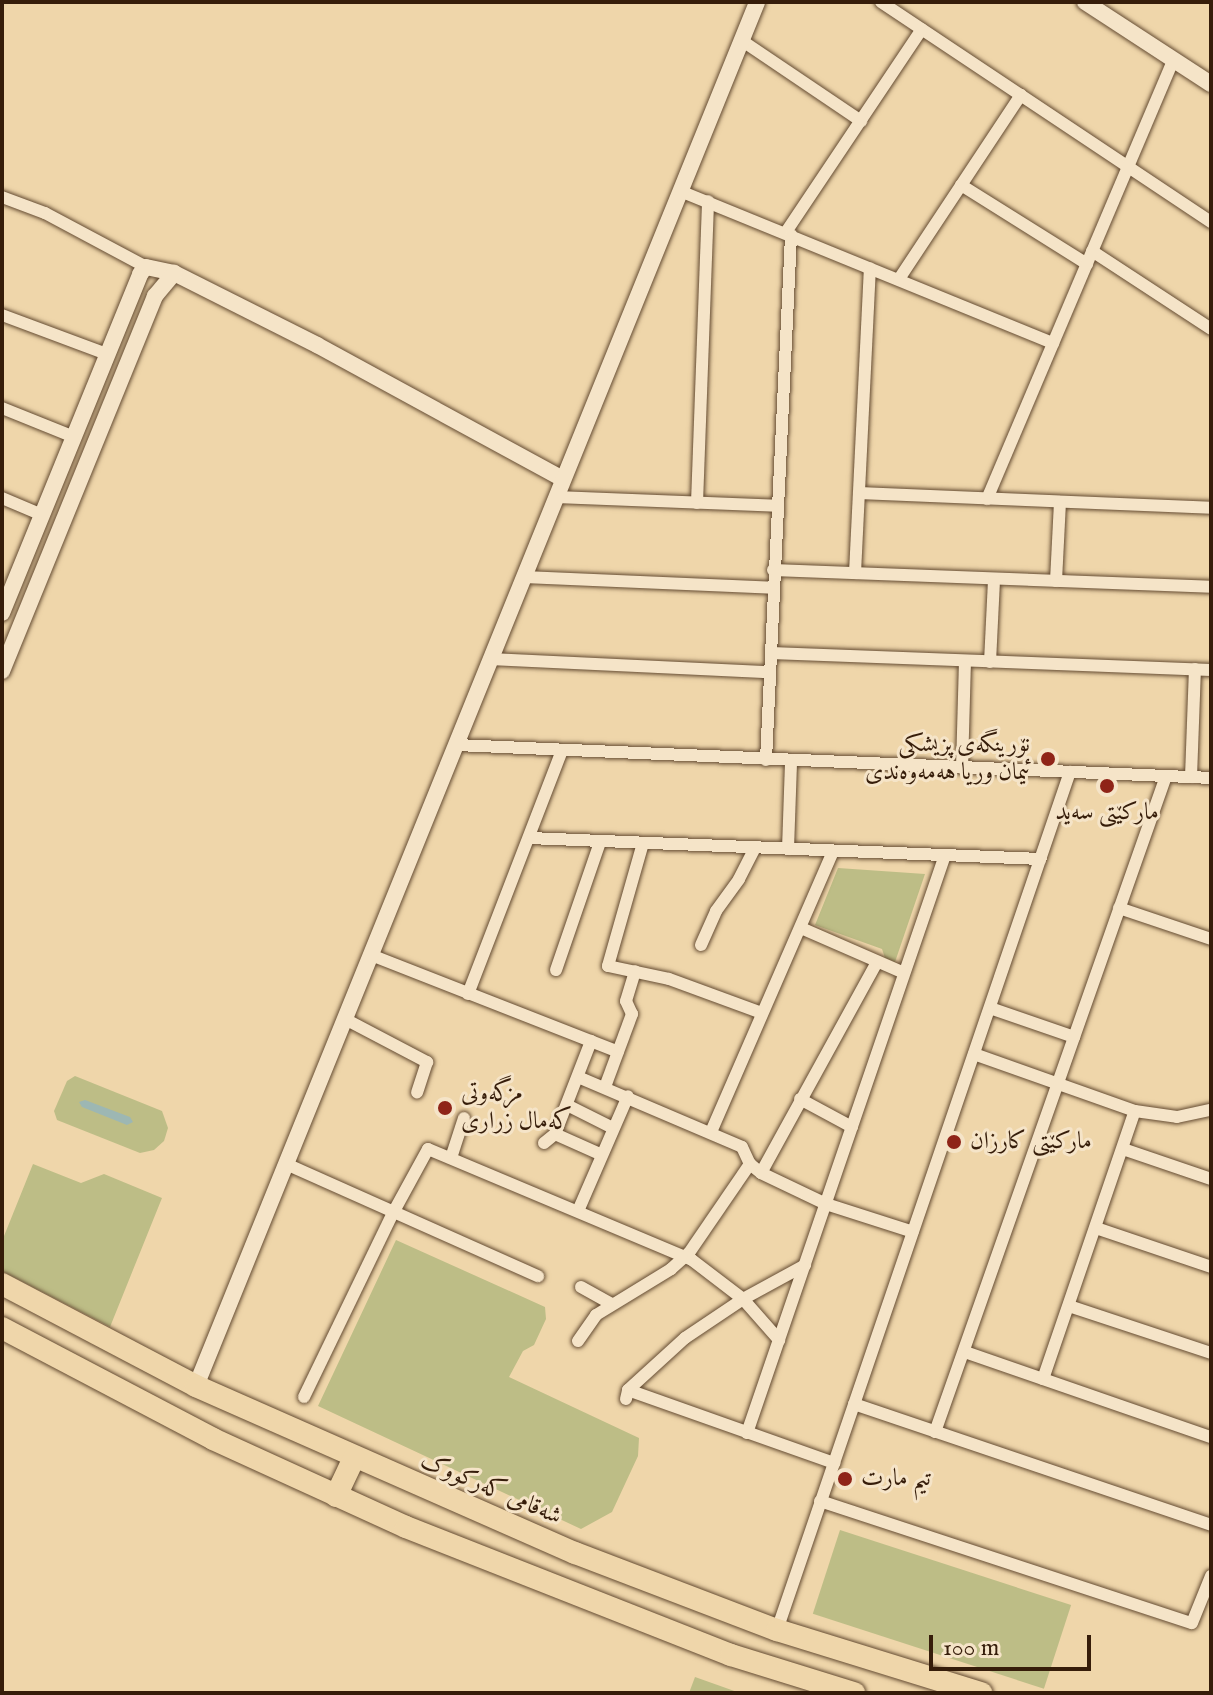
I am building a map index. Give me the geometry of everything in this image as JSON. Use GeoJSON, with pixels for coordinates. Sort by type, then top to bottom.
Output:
{"type":"FeatureCollection","features":[{"type":"Feature","properties":{"kind":"highway","name":"شەقامی کەرکووک"},"geometry":{"type":"LineString","coordinates":[[2,1284],[196,1386],[354,1458],[647,1583],[777,1630],[981,1693]]}},
{"type":"Feature","properties":{"kind":"highway"},"geometry":{"type":"LineString","coordinates":[[2,1328],[138,1402],[336,1496],[594,1604],[731,1655],[854,1693]]}},
{"type":"Feature","properties":{"kind":"highway"},"geometry":{"type":"LineString","coordinates":[[336,1496],[354,1458]]}},
{"type":"Feature","properties":{"kind":"street"},"geometry":{"type":"LineString","coordinates":[[196,1386],[757,2]]}},
{"type":"Feature","properties":{"kind":"street"},"geometry":{"type":"LineString","coordinates":[[881,2],[1211,222]]}},
{"type":"Feature","properties":{"kind":"street"},"geometry":{"type":"LineString","coordinates":[[1085,2],[1209,80]]}},
{"type":"Feature","properties":{"kind":"street"},"geometry":{"type":"LineString","coordinates":[[766,760],[788,234],[922,29]]}},
{"type":"Feature","properties":{"kind":"street"},"geometry":{"type":"LineString","coordinates":[[741,40],[861,121]]}},
{"type":"Feature","properties":{"kind":"street"},"geometry":{"type":"LineString","coordinates":[[987,499],[1173,60]]}},
{"type":"Feature","properties":{"kind":"street"},"geometry":{"type":"LineString","coordinates":[[899,279],[1021,95]]}},
{"type":"Feature","properties":{"kind":"street"},"geometry":{"type":"LineString","coordinates":[[961,185],[1087,264]]}},
{"type":"Feature","properties":{"kind":"street"},"geometry":{"type":"LineString","coordinates":[[680,191],[1053,343]]}},
{"type":"Feature","properties":{"kind":"street"},"geometry":{"type":"LineString","coordinates":[[2,197],[45,213],[146,267],[174,273],[317,345],[563,479]]}},
{"type":"Feature","properties":{"kind":"street"},"geometry":{"type":"LineString","coordinates":[[697,503],[708,201]]}},
{"type":"Feature","properties":{"kind":"street"},"geometry":{"type":"LineString","coordinates":[[1092,251],[1211,329]]}},
{"type":"Feature","properties":{"kind":"street"},"geometry":{"type":"LineString","coordinates":[[2,613],[6,593],[146,267]]}},
{"type":"Feature","properties":{"kind":"street"},"geometry":{"type":"LineString","coordinates":[[855,573],[870,268]]}},
{"type":"Feature","properties":{"kind":"street"},"geometry":{"type":"LineString","coordinates":[[2,671],[155,296],[174,273]]}},
{"type":"Feature","properties":{"kind":"street"},"geometry":{"type":"LineString","coordinates":[[2,315],[107,354]]}},
{"type":"Feature","properties":{"kind":"street"},"geometry":{"type":"LineString","coordinates":[[2,408],[74,437]]}},
{"type":"Feature","properties":{"kind":"street"},"geometry":{"type":"LineString","coordinates":[[859,493],[1211,508]]}},
{"type":"Feature","properties":{"kind":"street"},"geometry":{"type":"LineString","coordinates":[[50,495],[70,504]]}},
{"type":"Feature","properties":{"kind":"street"},"geometry":{"type":"LineString","coordinates":[[556,497],[777,506]]}},
{"type":"Feature","properties":{"kind":"street"},"geometry":{"type":"LineString","coordinates":[[2,498],[42,515]]}},
{"type":"Feature","properties":{"kind":"street"},"geometry":{"type":"LineString","coordinates":[[1056,581],[1060,503]]}},
{"type":"Feature","properties":{"kind":"street"},"geometry":{"type":"LineString","coordinates":[[773,570],[1211,587]]}},
{"type":"Feature","properties":{"kind":"street"},"geometry":{"type":"LineString","coordinates":[[524,577],[773,588]]}},
{"type":"Feature","properties":{"kind":"street"},"geometry":{"type":"LineString","coordinates":[[990,662],[994,579]]}},
{"type":"Feature","properties":{"kind":"street"},"geometry":{"type":"LineString","coordinates":[[771,653],[1211,670]]}},
{"type":"Feature","properties":{"kind":"street"},"geometry":{"type":"LineString","coordinates":[[490,659],[769,672]]}},
{"type":"Feature","properties":{"kind":"street"},"geometry":{"type":"LineString","coordinates":[[962,768],[965,661]]}},
{"type":"Feature","properties":{"kind":"street"},"geometry":{"type":"LineString","coordinates":[[1191,777],[1195,669]]}},
{"type":"Feature","properties":{"kind":"street"},"geometry":{"type":"LineString","coordinates":[[456,745],[1211,778]]}},
{"type":"Feature","properties":{"kind":"street"},"geometry":{"type":"LineString","coordinates":[[468,994],[562,751]]}},
{"type":"Feature","properties":{"kind":"street"},"geometry":{"type":"LineString","coordinates":[[788,849],[791,761]]}},
{"type":"Feature","properties":{"kind":"street"},"geometry":{"type":"LineString","coordinates":[[777,1630],[1070,772]]}},
{"type":"Feature","properties":{"kind":"street"},"geometry":{"type":"LineString","coordinates":[[935,1432],[1166,776]]}},
{"type":"Feature","properties":{"kind":"street"},"geometry":{"type":"LineString","coordinates":[[529,838],[1041,859]]}},
{"type":"Feature","properties":{"kind":"street"},"geometry":{"type":"LineString","coordinates":[[556,970],[600,842]]}},
{"type":"Feature","properties":{"kind":"street"},"geometry":{"type":"LineString","coordinates":[[643,843],[608,966],[669,979],[762,1013]]}},
{"type":"Feature","properties":{"kind":"street"},"geometry":{"type":"LineString","coordinates":[[701,945],[716,911],[739,879],[755,847]]}},
{"type":"Feature","properties":{"kind":"street"},"geometry":{"type":"LineString","coordinates":[[711,1132],[833,851]]}},
{"type":"Feature","properties":{"kind":"street"},"geometry":{"type":"LineString","coordinates":[[747,1433],[945,855]]}},
{"type":"Feature","properties":{"kind":"street"},"geometry":{"type":"LineString","coordinates":[[1119,908],[1211,939]]}},
{"type":"Feature","properties":{"kind":"street"},"geometry":{"type":"LineString","coordinates":[[801,928],[904,973]]}},
{"type":"Feature","properties":{"kind":"street"},"geometry":{"type":"LineString","coordinates":[[371,955],[618,1052]]}},
{"type":"Feature","properties":{"kind":"street"},"geometry":{"type":"LineString","coordinates":[[761,1173],[877,962]]}},
{"type":"Feature","properties":{"kind":"street"},"geometry":{"type":"LineString","coordinates":[[605,1087],[632,1014],[626,1001],[635,971]]}},
{"type":"Feature","properties":{"kind":"street"},"geometry":{"type":"LineString","coordinates":[[990,1008],[1074,1037]]}},
{"type":"Feature","properties":{"kind":"street"},"geometry":{"type":"LineString","coordinates":[[345,1019],[427,1062],[417,1092]]}},
{"type":"Feature","properties":{"kind":"street"},"geometry":{"type":"LineString","coordinates":[[544,1143],[555,1134],[591,1041]]}},
{"type":"Feature","properties":{"kind":"street"},"geometry":{"type":"LineString","coordinates":[[974,1054],[1135,1111],[1177,1117],[1211,1110]]}},
{"type":"Feature","properties":{"kind":"street"},"geometry":{"type":"LineString","coordinates":[[578,1077],[742,1147],[750,1164],[761,1173],[826,1204],[913,1232]]}},
{"type":"Feature","properties":{"kind":"street"},"geometry":{"type":"LineString","coordinates":[[578,1211],[628,1096]]}},
{"type":"Feature","properties":{"kind":"street"},"geometry":{"type":"LineString","coordinates":[[800,1099],[852,1127]]}},
{"type":"Feature","properties":{"kind":"street"},"geometry":{"type":"LineString","coordinates":[[567,1105],[613,1128]]}},
{"type":"Feature","properties":{"kind":"street"},"geometry":{"type":"LineString","coordinates":[[1043,1379],[1135,1111]]}},
{"type":"Feature","properties":{"kind":"street"},"geometry":{"type":"LineString","coordinates":[[451,1158],[464,1118]]}},
{"type":"Feature","properties":{"kind":"street"},"geometry":{"type":"LineString","coordinates":[[555,1134],[602,1155]]}},
{"type":"Feature","properties":{"kind":"street"},"geometry":{"type":"LineString","coordinates":[[304,1397],[393,1213],[428,1149],[685,1257],[743,1299],[779,1340]]}},
{"type":"Feature","properties":{"kind":"street"},"geometry":{"type":"LineString","coordinates":[[1123,1149],[1211,1179]]}},
{"type":"Feature","properties":{"kind":"street"},"geometry":{"type":"LineString","coordinates":[[286,1164],[538,1276]]}},
{"type":"Feature","properties":{"kind":"street"},"geometry":{"type":"LineString","coordinates":[[578,1341],[596,1315],[685,1257],[705,1233],[750,1164]]}},
{"type":"Feature","properties":{"kind":"street"},"geometry":{"type":"LineString","coordinates":[[1096,1228],[1211,1267]]}},
{"type":"Feature","properties":{"kind":"street"},"geometry":{"type":"LineString","coordinates":[[805,1265],[743,1299],[685,1338],[627,1394],[834,1463]]}},
{"type":"Feature","properties":{"kind":"street"},"geometry":{"type":"LineString","coordinates":[[581,1287],[612,1304]]}},
{"type":"Feature","properties":{"kind":"street"},"geometry":{"type":"LineString","coordinates":[[1069,1306],[1211,1353]]}},
{"type":"Feature","properties":{"kind":"street"},"geometry":{"type":"LineString","coordinates":[[965,1352],[1211,1437]]}},
{"type":"Feature","properties":{"kind":"street"},"geometry":{"type":"LineString","coordinates":[[854,1404],[1211,1525]]}},
{"type":"Feature","properties":{"kind":"street"},"geometry":{"type":"LineString","coordinates":[[820,1501],[1192,1623],[1211,1576]]}},
{"type":"Feature","properties":{"kind":"green space"},"geometry":{"type":"Polygon","coordinates":[[[838,868],[925,874],[895,962],[885,958],[882,949],[815,925],[838,868]]]}},
{"type":"Feature","properties":{"kind":"green space"},"geometry":{"type":"Polygon","coordinates":[[[75,1076],[162,1111],[168,1128],[164,1141],[154,1150],[140,1153],[57,1120],[54,1111],[67,1081],[75,1076]]]}},
{"type":"Feature","properties":{"kind":"green space"},"geometry":{"type":"Polygon","coordinates":[[[33,1164],[81,1183],[104,1174],[162,1198],[110,1327],[2,1271],[2,1241],[33,1164]]]}},
{"type":"Feature","properties":{"kind":"green space"},"geometry":{"type":"Polygon","coordinates":[[[396,1240],[545,1307],[546,1319],[534,1345],[523,1351],[509,1377],[639,1438],[638,1456],[612,1512],[581,1529],[318,1406],[396,1240]]]}},
{"type":"Feature","properties":{"kind":"green space"},"geometry":{"type":"Polygon","coordinates":[[[840,1530],[1071,1605],[1044,1689],[813,1614],[840,1530]]]}},
{"type":"Feature","properties":{"kind":"green space"},"geometry":{"type":"Polygon","coordinates":[[[695,1677],[740,1693],[689,1693],[695,1677]]]}},
{"type":"Feature","properties":{"kind":"water"},"geometry":{"type":"Polygon","coordinates":[[[85,1100],[130,1117],[133,1122],[127,1125],[82,1107],[79,1102],[85,1100]]]}},
{"type":"Feature","properties":{"kind":"place","name":"نۆرینگەی پزیشکی ئیمان وریا هەمەوەندی"},"geometry":{"type":"Point","coordinates":[1048,759]}},
{"type":"Feature","properties":{"kind":"place","name":"مارکێتی سەید"},"geometry":{"type":"Point","coordinates":[1107,786]}},
{"type":"Feature","properties":{"kind":"place","name":"مزگەوتی کەمال زراری"},"geometry":{"type":"Point","coordinates":[445,1108]}},
{"type":"Feature","properties":{"kind":"place","name":"مارکێتی کارزان"},"geometry":{"type":"Point","coordinates":[954,1142]}},
{"type":"Feature","properties":{"kind":"place","name":"تیم مارت"},"geometry":{"type":"Point","coordinates":[845,1479]}}]}
